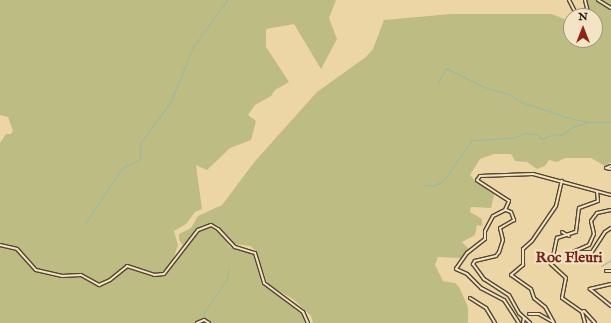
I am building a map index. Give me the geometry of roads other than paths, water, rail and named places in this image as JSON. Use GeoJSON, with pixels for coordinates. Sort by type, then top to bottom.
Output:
{"type":"FeatureCollection","features":[{"type":"Feature","properties":{"kind":"street"},"geometry":{"type":"LineString","coordinates":[[598,0],[611,8]]}},
{"type":"Feature","properties":{"kind":"street"},"geometry":{"type":"LineString","coordinates":[[519,323],[504,300],[477,286],[467,274],[456,269],[467,253],[485,239],[485,231],[493,216],[505,210],[509,201],[477,180],[480,176],[506,173],[517,176],[533,174],[611,195]]}},
{"type":"Feature","properties":{"kind":"street"},"geometry":{"type":"LineString","coordinates":[[554,323],[545,307],[534,298],[531,289],[511,275],[523,265],[523,249],[532,241],[556,206],[562,181]]}},
{"type":"Feature","properties":{"kind":"street"},"geometry":{"type":"LineString","coordinates":[[595,323],[588,313],[582,312],[562,298],[566,278],[551,264],[557,238],[560,235],[568,236],[576,232],[579,208],[598,201],[597,192]]}},
{"type":"Feature","properties":{"kind":"street"},"geometry":{"type":"LineString","coordinates":[[505,210],[511,212],[514,220],[500,228],[503,240],[499,252],[496,256],[475,261],[473,264],[484,279],[509,295],[524,318],[530,323]]}},
{"type":"Feature","properties":{"kind":"street"},"geometry":{"type":"LineString","coordinates":[[611,210],[597,214],[591,221],[594,234],[589,245],[573,252],[592,252],[605,232],[611,228]]}},
{"type":"Feature","properties":{"kind":"street"},"geometry":{"type":"LineString","coordinates":[[0,245],[17,249],[36,270],[62,276],[81,275],[95,284],[110,280],[127,266],[157,276],[164,274],[171,267],[198,230],[206,225],[214,227],[235,247],[255,253],[264,282],[303,312],[308,323]]}},
{"type":"Feature","properties":{"kind":"street"},"geometry":{"type":"LineString","coordinates":[[562,232],[568,236]]}},
{"type":"Feature","properties":{"kind":"street"},"geometry":{"type":"LineString","coordinates":[[606,271],[611,271]]}},
{"type":"Feature","properties":{"kind":"street"},"geometry":{"type":"LineString","coordinates":[[611,284],[594,286],[590,290],[611,306]]}},
{"type":"Feature","properties":{"kind":"street"},"geometry":{"type":"LineString","coordinates":[[470,298],[490,311],[495,323]]}},
{"type":"Feature","properties":{"kind":"street"},"geometry":{"type":"LineString","coordinates":[[582,312],[585,323]]}},
{"type":"Feature","properties":{"kind":"street"},"geometry":{"type":"LineString","coordinates":[[530,314],[539,314],[554,323]]}},
{"type":"Feature","properties":{"kind":"street"},"geometry":{"type":"LineString","coordinates":[[523,323],[524,318]]}},
{"type":"Feature","properties":{"kind":"street"},"geometry":{"type":"LineString","coordinates":[[198,323],[204,320],[209,323]]}},
{"type":"Feature","properties":{"kind":"waterway"},"geometry":{"type":"LineString","coordinates":[[86,222],[122,168],[140,159],[141,142],[170,103],[193,47],[227,0]]}},
{"type":"Feature","properties":{"kind":"waterway"},"geometry":{"type":"LineString","coordinates":[[437,84],[446,68],[484,87],[509,94],[521,102],[566,117],[587,122],[611,122]]}},
{"type":"Feature","properties":{"kind":"waterway"},"geometry":{"type":"LineString","coordinates":[[424,185],[433,186],[443,181],[472,140],[512,138],[525,133],[536,134],[542,139],[553,134],[561,135],[573,127],[587,122]]}},
{"type":"Feature","properties":{"kind":"waterway"},"geometry":{"type":"LineString","coordinates":[[601,266],[611,260]]}},
{"type":"Feature","properties":{"kind":"waterway"},"geometry":{"type":"LineString","coordinates":[[203,323],[204,312],[227,279],[229,269]]}},
{"type":"Feature","properties":{"kind":"district","name":"Roc Fleuri"},"geometry":{"type":"Point","coordinates":[569,258]}}]}
